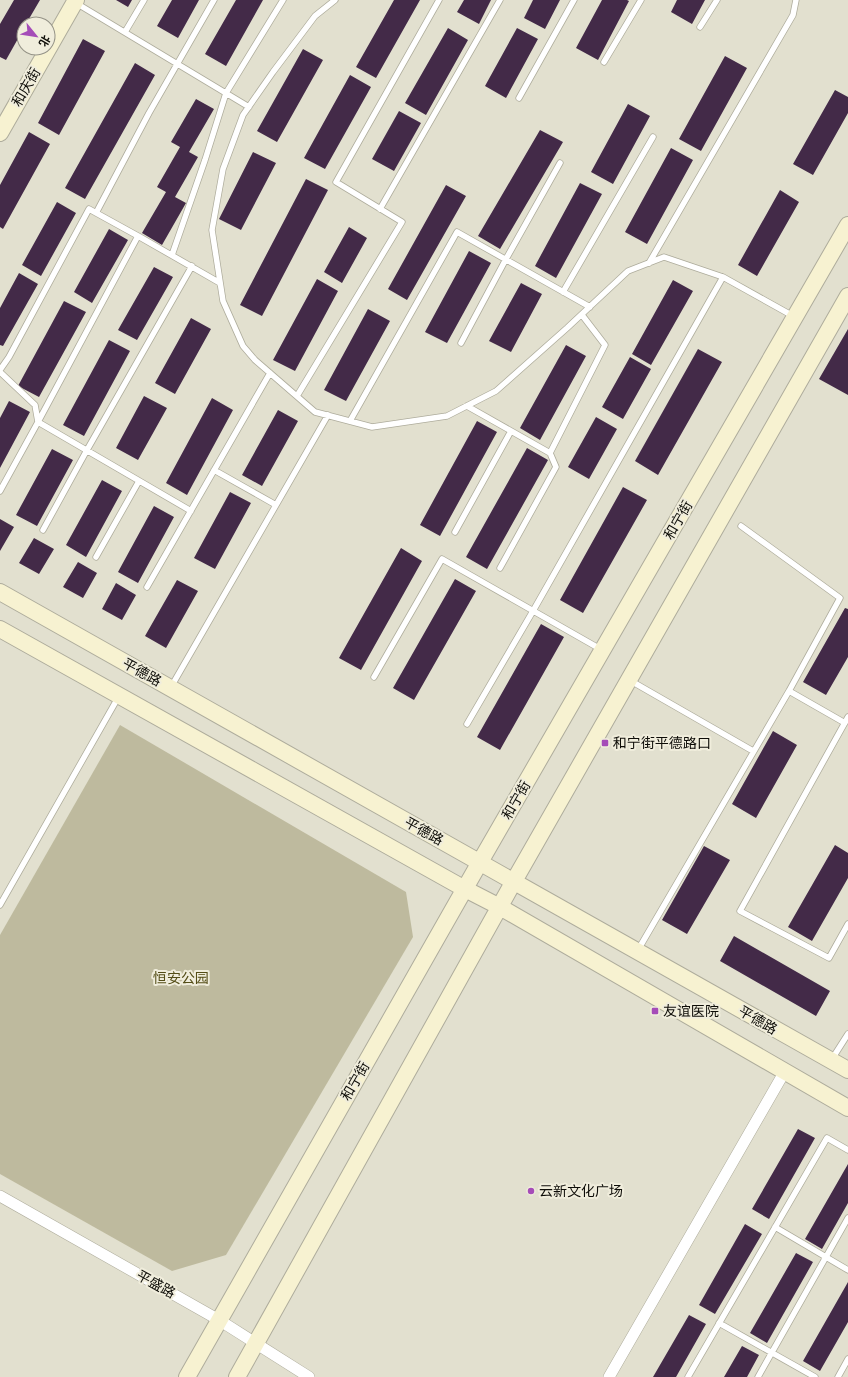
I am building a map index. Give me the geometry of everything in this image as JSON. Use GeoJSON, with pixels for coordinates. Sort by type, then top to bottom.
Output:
{"type":"FeatureCollection","features":[{"type":"Feature","properties":{"kind":"main road","name":"和庆街"},"geometry":{"type":"LineString","coordinates":[[0,133],[75,1]]}},
{"type":"Feature","properties":{"kind":"main road","name":"和宁街"},"geometry":{"type":"LineString","coordinates":[[187,1377],[480,862],[848,225]]}},
{"type":"Feature","properties":{"kind":"main road"},"geometry":{"type":"LineString","coordinates":[[237,1377],[514,881],[848,296]]}},
{"type":"Feature","properties":{"kind":"main road","name":"平德路"},"geometry":{"type":"LineString","coordinates":[[0,592],[848,1070]]}},
{"type":"Feature","properties":{"kind":"main road"},"geometry":{"type":"LineString","coordinates":[[0,629],[465,889],[500,906],[848,1108]]}},
{"type":"Feature","properties":{"kind":"street"},"geometry":{"type":"LineString","coordinates":[[609,1377],[785,1071]]}},
{"type":"Feature","properties":{"kind":"street","name":"平盛路"},"geometry":{"type":"LineString","coordinates":[[0,1196],[219,1320],[309,1377]]}},
{"type":"Feature","properties":{"kind":"lane"},"geometry":{"type":"LineString","coordinates":[[125,32],[144,0]]}},
{"type":"Feature","properties":{"kind":"lane"},"geometry":{"type":"LineString","coordinates":[[96,213],[149,113],[214,0]]}},
{"type":"Feature","properties":{"kind":"lane"},"geometry":{"type":"LineString","coordinates":[[172,255],[205,160],[226,93],[283,0]]}},
{"type":"Feature","properties":{"kind":"lane"},"geometry":{"type":"LineString","coordinates":[[335,0],[315,16],[243,115],[224,169],[212,230],[223,301],[243,346],[255,360],[315,412],[372,427],[447,416],[496,391],[628,271],[664,257],[723,278],[796,317]]}},
{"type":"Feature","properties":{"kind":"lane"},"geometry":{"type":"LineString","coordinates":[[297,396],[402,222],[336,182],[439,0]]}},
{"type":"Feature","properties":{"kind":"lane"},"geometry":{"type":"LineString","coordinates":[[380,209],[500,0]]}},
{"type":"Feature","properties":{"kind":"lane"},"geometry":{"type":"LineString","coordinates":[[519,98],[574,0]]}},
{"type":"Feature","properties":{"kind":"lane"},"geometry":{"type":"LineString","coordinates":[[604,62],[641,0]]}},
{"type":"Feature","properties":{"kind":"lane"},"geometry":{"type":"LineString","coordinates":[[700,27],[717,0]]}},
{"type":"Feature","properties":{"kind":"lane"},"geometry":{"type":"LineString","coordinates":[[649,263],[793,15],[796,0]]}},
{"type":"Feature","properties":{"kind":"lane"},"geometry":{"type":"LineString","coordinates":[[75,1],[249,107]]}},
{"type":"Feature","properties":{"kind":"lane"},"geometry":{"type":"LineString","coordinates":[[563,292],[653,137]]}},
{"type":"Feature","properties":{"kind":"lane"},"geometry":{"type":"LineString","coordinates":[[461,343],[560,163]]}},
{"type":"Feature","properties":{"kind":"lane"},"geometry":{"type":"LineString","coordinates":[[191,511],[38,422],[35,406],[0,371],[89,209],[220,283]]}},
{"type":"Feature","properties":{"kind":"lane"},"geometry":{"type":"LineString","coordinates":[[350,421],[457,232],[590,307]]}},
{"type":"Feature","properties":{"kind":"lane"},"geometry":{"type":"LineString","coordinates":[[0,491],[138,236]]}},
{"type":"Feature","properties":{"kind":"lane"},"geometry":{"type":"LineString","coordinates":[[43,530],[192,266]]}},
{"type":"Feature","properties":{"kind":"lane"},"geometry":{"type":"LineString","coordinates":[[467,724],[534,611],[723,278]]}},
{"type":"Feature","properties":{"kind":"lane"},"geometry":{"type":"LineString","coordinates":[[550,453],[605,345],[582,314]]}},
{"type":"Feature","properties":{"kind":"lane"},"geometry":{"type":"LineString","coordinates":[[146,587],[270,373]]}},
{"type":"Feature","properties":{"kind":"lane"},"geometry":{"type":"LineString","coordinates":[[466,406],[550,453],[556,467],[500,568]]}},
{"type":"Feature","properties":{"kind":"lane"},"geometry":{"type":"LineString","coordinates":[[170,688],[328,415]]}},
{"type":"Feature","properties":{"kind":"lane"},"geometry":{"type":"LineString","coordinates":[[455,532],[511,430]]}},
{"type":"Feature","properties":{"kind":"lane"},"geometry":{"type":"LineString","coordinates":[[214,470],[276,505]]}},
{"type":"Feature","properties":{"kind":"lane"},"geometry":{"type":"LineString","coordinates":[[96,557],[139,481]]}},
{"type":"Feature","properties":{"kind":"lane"},"geometry":{"type":"LineString","coordinates":[[637,951],[789,691],[840,598],[741,526]]}},
{"type":"Feature","properties":{"kind":"lane"},"geometry":{"type":"LineString","coordinates":[[374,677],[442,559],[603,650]]}},
{"type":"Feature","properties":{"kind":"lane"},"geometry":{"type":"LineString","coordinates":[[629,680],[754,751]]}},
{"type":"Feature","properties":{"kind":"lane"},"geometry":{"type":"LineString","coordinates":[[789,691],[845,723]]}},
{"type":"Feature","properties":{"kind":"lane"},"geometry":{"type":"LineString","coordinates":[[0,905],[120,696]]}},
{"type":"Feature","properties":{"kind":"lane"},"geometry":{"type":"LineString","coordinates":[[848,717],[740,911],[829,958],[848,924]]}},
{"type":"Feature","properties":{"kind":"lane"},"geometry":{"type":"LineString","coordinates":[[831,1061],[848,1034]]}},
{"type":"Feature","properties":{"kind":"lane"},"geometry":{"type":"LineString","coordinates":[[688,1377],[827,1138],[848,1150]]}},
{"type":"Feature","properties":{"kind":"lane"},"geometry":{"type":"LineString","coordinates":[[758,1377],[848,1218]]}},
{"type":"Feature","properties":{"kind":"lane"},"geometry":{"type":"LineString","coordinates":[[775,1227],[848,1270]]}},
{"type":"Feature","properties":{"kind":"lane"},"geometry":{"type":"LineString","coordinates":[[719,1323],[815,1377]]}},
{"type":"Feature","properties":{"kind":"lane"},"geometry":{"type":"LineString","coordinates":[[838,1377],[848,1359]]}},
{"type":"Feature","properties":{"kind":"green space","name":"恒安公园"},"geometry":{"type":"Polygon","coordinates":[[[120,725],[406,892],[413,937],[226,1255],[172,1271],[0,1174],[0,935],[120,725]]]}},
{"type":"Feature","properties":{"kind":"building"},"geometry":{"type":"Polygon","coordinates":[[[14,0],[40,0],[31,16],[16,16],[16,42],[6,60],[0,57],[0,24],[14,0]]]}},
{"type":"Feature","properties":{"kind":"building"},"geometry":{"type":"Polygon","coordinates":[[[116,0],[132,0],[128,7],[116,0]]]}},
{"type":"Feature","properties":{"kind":"building"},"geometry":{"type":"Polygon","coordinates":[[[172,0],[199,0],[178,38],[157,26],[172,0]]]}},
{"type":"Feature","properties":{"kind":"building"},"geometry":{"type":"Polygon","coordinates":[[[236,0],[263,0],[226,66],[205,54],[236,0]]]}},
{"type":"Feature","properties":{"kind":"building"},"geometry":{"type":"Polygon","coordinates":[[[394,0],[420,0],[376,78],[356,67],[394,0]]]}},
{"type":"Feature","properties":{"kind":"building"},"geometry":{"type":"Polygon","coordinates":[[[464,0],[491,0],[479,24],[457,12],[464,0]]]}},
{"type":"Feature","properties":{"kind":"building"},"geometry":{"type":"Polygon","coordinates":[[[533,0],[560,0],[545,29],[524,18],[533,0]]]}},
{"type":"Feature","properties":{"kind":"building"},"geometry":{"type":"Polygon","coordinates":[[[602,0],[629,1],[598,60],[576,48],[602,0]]]}},
{"type":"Feature","properties":{"kind":"building"},"geometry":{"type":"Polygon","coordinates":[[[677,0],[705,0],[692,24],[671,12],[677,0]]]}},
{"type":"Feature","properties":{"kind":"building"},"geometry":{"type":"Polygon","coordinates":[[[448,28],[468,40],[426,115],[405,103],[448,28]]]}},
{"type":"Feature","properties":{"kind":"building"},"geometry":{"type":"Polygon","coordinates":[[[517,28],[538,39],[506,98],[485,86],[517,28]]]}},
{"type":"Feature","properties":{"kind":"building"},"geometry":{"type":"Polygon","coordinates":[[[83,39],[105,51],[59,135],[38,123],[83,39]]]}},
{"type":"Feature","properties":{"kind":"building"},"geometry":{"type":"Polygon","coordinates":[[[303,49],[323,60],[277,142],[257,131],[303,49]]]}},
{"type":"Feature","properties":{"kind":"building"},"geometry":{"type":"Polygon","coordinates":[[[725,56],[747,68],[701,151],[679,139],[725,56]]]}},
{"type":"Feature","properties":{"kind":"building"},"geometry":{"type":"Polygon","coordinates":[[[135,63],[155,75],[85,199],[65,188],[135,63]]]}},
{"type":"Feature","properties":{"kind":"building"},"geometry":{"type":"Polygon","coordinates":[[[350,75],[371,87],[325,169],[304,158],[350,75]]]}},
{"type":"Feature","properties":{"kind":"building"},"geometry":{"type":"Polygon","coordinates":[[[835,90],[848,97],[848,113],[813,175],[793,164],[835,90]]]}},
{"type":"Feature","properties":{"kind":"building"},"geometry":{"type":"Polygon","coordinates":[[[196,99],[214,109],[189,152],[198,157],[175,197],[186,203],[162,245],[142,233],[166,192],[157,187],[180,147],[171,142],[196,99]]]}},
{"type":"Feature","properties":{"kind":"building"},"geometry":{"type":"Polygon","coordinates":[[[628,104],[650,116],[613,184],[591,172],[628,104]]]}},
{"type":"Feature","properties":{"kind":"building"},"geometry":{"type":"Polygon","coordinates":[[[399,111],[421,123],[394,171],[372,159],[399,111]]]}},
{"type":"Feature","properties":{"kind":"building"},"geometry":{"type":"Polygon","coordinates":[[[540,130],[563,142],[500,249],[478,236],[540,130]]]}},
{"type":"Feature","properties":{"kind":"building"},"geometry":{"type":"Polygon","coordinates":[[[29,132],[50,144],[3,229],[0,227],[0,185],[29,132]]]}},
{"type":"Feature","properties":{"kind":"building"},"geometry":{"type":"Polygon","coordinates":[[[671,148],[693,160],[647,244],[625,232],[671,148]]]}},
{"type":"Feature","properties":{"kind":"building"},"geometry":{"type":"Polygon","coordinates":[[[253,152],[276,163],[241,230],[219,219],[253,152]]]}},
{"type":"Feature","properties":{"kind":"building"},"geometry":{"type":"Polygon","coordinates":[[[306,179],[328,190],[262,316],[240,305],[306,179]]]}},
{"type":"Feature","properties":{"kind":"building"},"geometry":{"type":"Polygon","coordinates":[[[580,183],[602,194],[556,278],[535,266],[580,183]]]}},
{"type":"Feature","properties":{"kind":"building"},"geometry":{"type":"Polygon","coordinates":[[[446,185],[466,196],[407,300],[388,289],[446,185]]]}},
{"type":"Feature","properties":{"kind":"building"},"geometry":{"type":"Polygon","coordinates":[[[780,190],[799,202],[757,276],[738,265],[780,190]]]}},
{"type":"Feature","properties":{"kind":"building"},"geometry":{"type":"Polygon","coordinates":[[[57,202],[76,213],[41,276],[22,265],[57,202]]]}},
{"type":"Feature","properties":{"kind":"building"},"geometry":{"type":"Polygon","coordinates":[[[349,227],[367,238],[342,283],[324,272],[349,227]]]}},
{"type":"Feature","properties":{"kind":"building"},"geometry":{"type":"Polygon","coordinates":[[[109,229],[128,240],[92,303],[74,292],[109,229]]]}},
{"type":"Feature","properties":{"kind":"building"},"geometry":{"type":"Polygon","coordinates":[[[469,251],[491,263],[447,343],[425,332],[469,251]]]}},
{"type":"Feature","properties":{"kind":"building"},"geometry":{"type":"Polygon","coordinates":[[[154,267],[173,277],[137,340],[118,330],[154,267]]]}},
{"type":"Feature","properties":{"kind":"building"},"geometry":{"type":"Polygon","coordinates":[[[19,273],[38,284],[3,346],[0,345],[0,308],[19,273]]]}},
{"type":"Feature","properties":{"kind":"building"},"geometry":{"type":"Polygon","coordinates":[[[317,279],[338,291],[295,371],[273,360],[317,279]]]}},
{"type":"Feature","properties":{"kind":"building"},"geometry":{"type":"Polygon","coordinates":[[[673,280],[693,291],[651,365],[632,354],[673,280]]]}},
{"type":"Feature","properties":{"kind":"building"},"geometry":{"type":"Polygon","coordinates":[[[521,283],[542,294],[511,352],[489,341],[521,283]]]}},
{"type":"Feature","properties":{"kind":"building"},"geometry":{"type":"Polygon","coordinates":[[[64,301],[86,312],[39,397],[18,386],[64,301]]]}},
{"type":"Feature","properties":{"kind":"building"},"geometry":{"type":"Polygon","coordinates":[[[368,309],[390,321],[346,401],[324,390],[368,309]]]}},
{"type":"Feature","properties":{"kind":"building"},"geometry":{"type":"Polygon","coordinates":[[[191,318],[211,329],[175,394],[155,383],[191,318]]]}},
{"type":"Feature","properties":{"kind":"building"},"geometry":{"type":"Polygon","coordinates":[[[848,329],[848,395],[819,379],[848,329]]]}},
{"type":"Feature","properties":{"kind":"building"},"geometry":{"type":"Polygon","coordinates":[[[109,340],[130,351],[84,436],[63,425],[109,340]]]}},
{"type":"Feature","properties":{"kind":"building"},"geometry":{"type":"Polygon","coordinates":[[[566,345],[586,356],[540,440],[520,428],[566,345]]]}},
{"type":"Feature","properties":{"kind":"building"},"geometry":{"type":"Polygon","coordinates":[[[698,349],[722,362],[658,475],[635,461],[698,349]]]}},
{"type":"Feature","properties":{"kind":"building"},"geometry":{"type":"Polygon","coordinates":[[[630,357],[651,369],[623,419],[602,407],[630,357]]]}},
{"type":"Feature","properties":{"kind":"building"},"geometry":{"type":"Polygon","coordinates":[[[144,396],[167,408],[138,460],[116,448],[144,396]]]}},
{"type":"Feature","properties":{"kind":"building"},"geometry":{"type":"Polygon","coordinates":[[[212,398],[233,410],[187,495],[166,483],[212,398]]]}},
{"type":"Feature","properties":{"kind":"building"},"geometry":{"type":"Polygon","coordinates":[[[9,401],[30,412],[0,468],[0,418],[9,401]]]}},
{"type":"Feature","properties":{"kind":"building"},"geometry":{"type":"Polygon","coordinates":[[[278,410],[298,421],[262,486],[242,475],[278,410]]]}},
{"type":"Feature","properties":{"kind":"building"},"geometry":{"type":"Polygon","coordinates":[[[596,417],[617,429],[589,479],[568,467],[596,417]]]}},
{"type":"Feature","properties":{"kind":"building"},"geometry":{"type":"Polygon","coordinates":[[[477,421],[497,432],[440,536],[420,525],[477,421]]]}},
{"type":"Feature","properties":{"kind":"building"},"geometry":{"type":"Polygon","coordinates":[[[527,448],[548,460],[487,569],[466,557],[527,448]]]}},
{"type":"Feature","properties":{"kind":"building"},"geometry":{"type":"Polygon","coordinates":[[[52,449],[73,460],[37,526],[16,515],[52,449]]]}},
{"type":"Feature","properties":{"kind":"building"},"geometry":{"type":"Polygon","coordinates":[[[102,480],[122,491],[86,557],[66,545],[102,480]]]}},
{"type":"Feature","properties":{"kind":"building"},"geometry":{"type":"Polygon","coordinates":[[[623,487],[647,500],[583,613],[560,600],[623,487]]]}},
{"type":"Feature","properties":{"kind":"building"},"geometry":{"type":"Polygon","coordinates":[[[230,492],[251,503],[215,569],[194,558],[230,492]]]}},
{"type":"Feature","properties":{"kind":"building"},"geometry":{"type":"Polygon","coordinates":[[[154,506],[174,517],[138,583],[118,572],[154,506]]]}},
{"type":"Feature","properties":{"kind":"building"},"geometry":{"type":"Polygon","coordinates":[[[0,519],[14,527],[0,551],[0,519]]]}},
{"type":"Feature","properties":{"kind":"building"},"geometry":{"type":"Polygon","coordinates":[[[34,538],[54,549],[39,574],[19,563],[34,538]]]}},
{"type":"Feature","properties":{"kind":"building"},"geometry":{"type":"Polygon","coordinates":[[[401,548],[422,561],[361,670],[339,658],[401,548]]]}},
{"type":"Feature","properties":{"kind":"building"},"geometry":{"type":"Polygon","coordinates":[[[78,562],[97,573],[83,598],[63,587],[78,562]]]}},
{"type":"Feature","properties":{"kind":"building"},"geometry":{"type":"Polygon","coordinates":[[[455,579],[476,591],[414,700],[393,688],[455,579]]]}},
{"type":"Feature","properties":{"kind":"building"},"geometry":{"type":"Polygon","coordinates":[[[177,580],[198,591],[166,648],[145,636],[177,580]]]}},
{"type":"Feature","properties":{"kind":"building"},"geometry":{"type":"Polygon","coordinates":[[[116,583],[136,595],[122,620],[102,609],[116,583]]]}},
{"type":"Feature","properties":{"kind":"building"},"geometry":{"type":"Polygon","coordinates":[[[845,608],[848,609],[848,657],[826,695],[803,682],[845,608]]]}},
{"type":"Feature","properties":{"kind":"building"},"geometry":{"type":"Polygon","coordinates":[[[541,624],[564,637],[500,750],[477,737],[541,624]]]}},
{"type":"Feature","properties":{"kind":"building"},"geometry":{"type":"Polygon","coordinates":[[[773,731],[797,745],[756,818],[732,804],[773,731]]]}},
{"type":"Feature","properties":{"kind":"building"},"geometry":{"type":"Polygon","coordinates":[[[835,845],[848,853],[848,878],[812,941],[788,927],[835,845]]]}},
{"type":"Feature","properties":{"kind":"building"},"geometry":{"type":"Polygon","coordinates":[[[704,846],[730,860],[687,934],[662,920],[704,846]]]}},
{"type":"Feature","properties":{"kind":"building"},"geometry":{"type":"Polygon","coordinates":[[[734,936],[830,991],[816,1016],[720,961],[734,936]]]}},
{"type":"Feature","properties":{"kind":"building"},"geometry":{"type":"Polygon","coordinates":[[[798,1129],[815,1138],[769,1219],[752,1209],[798,1129]]]}},
{"type":"Feature","properties":{"kind":"building"},"geometry":{"type":"Polygon","coordinates":[[[848,1164],[848,1203],[822,1249],[805,1239],[848,1164]]]}},
{"type":"Feature","properties":{"kind":"building"},"geometry":{"type":"Polygon","coordinates":[[[745,1224],[762,1234],[715,1314],[699,1305],[745,1224]]]}},
{"type":"Feature","properties":{"kind":"building"},"geometry":{"type":"Polygon","coordinates":[[[796,1253],[813,1262],[767,1343],[750,1333],[796,1253]]]}},
{"type":"Feature","properties":{"kind":"building"},"geometry":{"type":"Polygon","coordinates":[[[848,1282],[848,1322],[820,1371],[803,1361],[848,1282]]]}},
{"type":"Feature","properties":{"kind":"building"},"geometry":{"type":"Polygon","coordinates":[[[689,1315],[706,1324],[676,1377],[653,1377],[689,1315]]]}},
{"type":"Feature","properties":{"kind":"building"},"geometry":{"type":"Polygon","coordinates":[[[742,1346],[759,1355],[747,1377],[724,1377],[742,1346]]]}},
{"type":"Feature","properties":{"kind":"place","name":"和宁街平德路口"},"geometry":{"type":"Point","coordinates":[605,743]}},
{"type":"Feature","properties":{"kind":"place","name":"友谊医院"},"geometry":{"type":"Point","coordinates":[655,1011]}},
{"type":"Feature","properties":{"kind":"place","name":"云新文化广场"},"geometry":{"type":"Point","coordinates":[531,1191]}}]}
